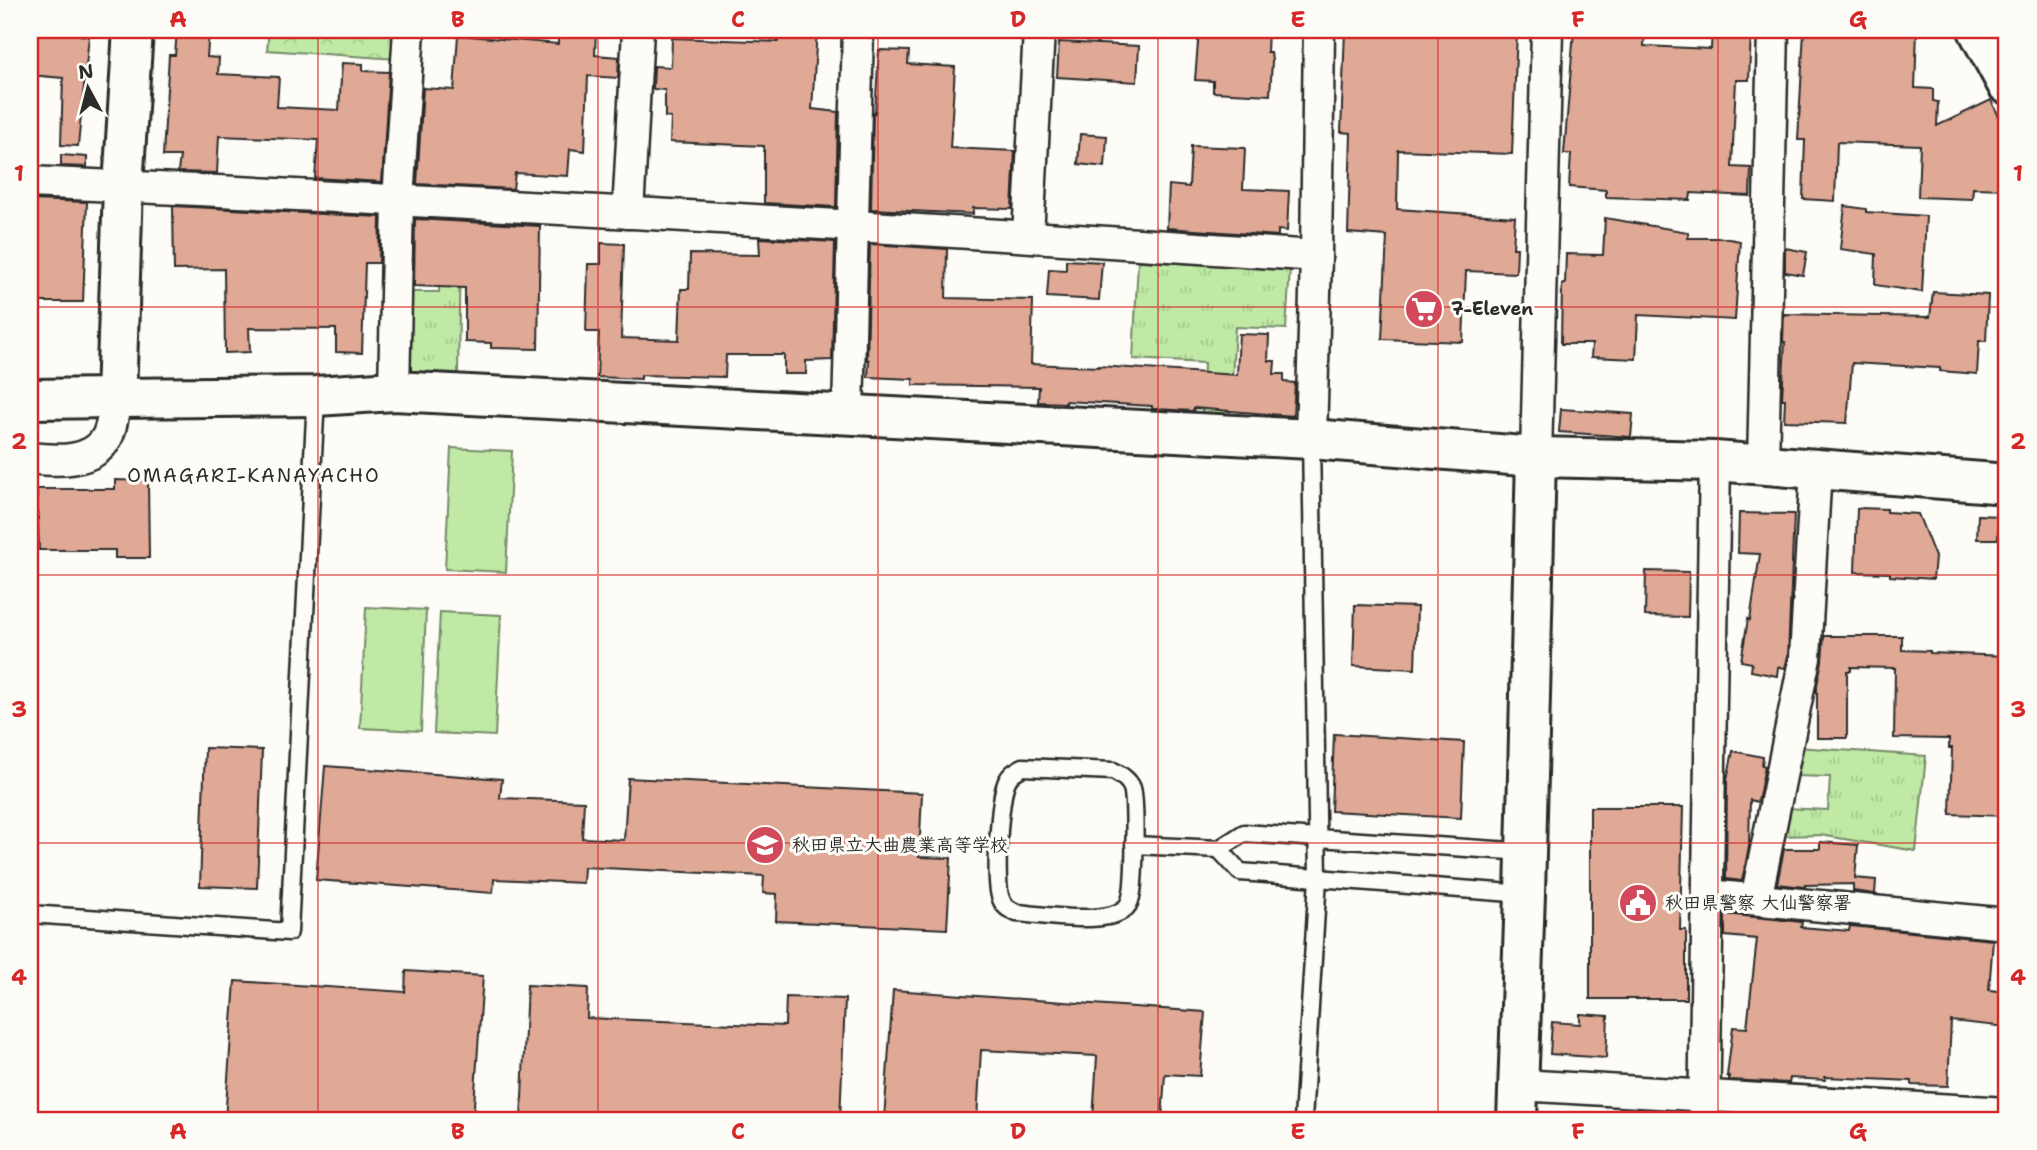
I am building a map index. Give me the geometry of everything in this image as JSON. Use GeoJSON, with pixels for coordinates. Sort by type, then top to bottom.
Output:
{"type":"FeatureCollection","features":[{"type":"Feature","properties":{"kind":"street"},"geometry":{"type":"LineString","coordinates":[[30,458],[76,459],[98,448],[108,436],[116,398],[122,186],[133,30]]}},
{"type":"Feature","properties":{"kind":"street"},"geometry":{"type":"LineString","coordinates":[[394,391],[398,200],[410,30]]}},
{"type":"Feature","properties":{"kind":"street"},"geometry":{"type":"LineString","coordinates":[[628,212],[638,30]]}},
{"type":"Feature","properties":{"kind":"street"},"geometry":{"type":"LineString","coordinates":[[848,413],[858,30]]}},
{"type":"Feature","properties":{"kind":"street"},"geometry":{"type":"LineString","coordinates":[[1028,236],[1038,30]]}},
{"type":"Feature","properties":{"kind":"street"},"geometry":{"type":"LineString","coordinates":[[1311,439],[1319,30]]}},
{"type":"Feature","properties":{"kind":"street"},"geometry":{"type":"LineString","coordinates":[[1547,30],[1518,1103],[2007,1113]]}},
{"type":"Feature","properties":{"kind":"street"},"geometry":{"type":"LineString","coordinates":[[1763,464],[1773,30]]}},
{"type":"Feature","properties":{"kind":"street"},"geometry":{"type":"LineString","coordinates":[[1978,30],[2007,84]]}},
{"type":"Feature","properties":{"kind":"street"},"geometry":{"type":"LineString","coordinates":[[30,182],[628,212],[1316,256]]}},
{"type":"Feature","properties":{"kind":"street"},"geometry":{"type":"LineString","coordinates":[[30,399],[316,396],[394,391],[1311,439],[1536,457],[1715,461],[2007,484]]}},
{"type":"Feature","properties":{"kind":"street"},"geometry":{"type":"LineString","coordinates":[[1704,1108],[1715,461]]}},
{"type":"Feature","properties":{"kind":"street"},"geometry":{"type":"LineString","coordinates":[[1756,899],[1805,658],[1816,468]]}},
{"type":"Feature","properties":{"kind":"street"},"geometry":{"type":"LineString","coordinates":[[1708,895],[2007,924]]}},
{"type":"Feature","properties":{"kind":"lane"},"geometry":{"type":"LineString","coordinates":[[30,914],[289,932],[316,396]]}},
{"type":"Feature","properties":{"kind":"lane"},"geometry":{"type":"LineString","coordinates":[[1303,1120],[1318,878],[1311,439]]}},
{"type":"Feature","properties":{"kind":"lane"},"geometry":{"type":"LineString","coordinates":[[1023,767],[1112,771],[1121,775],[1128,781],[1133,795],[1134,845],[1132,894],[1127,908],[1118,913],[1094,918],[1017,913],[1002,902],[997,878],[1003,791],[1014,772],[1023,767]]}},
{"type":"Feature","properties":{"kind":"lane"},"geometry":{"type":"LineString","coordinates":[[1134,845],[1219,849],[1244,834],[1526,852]]}},
{"type":"Feature","properties":{"kind":"lane"},"geometry":{"type":"LineString","coordinates":[[1219,849],[1240,872],[1525,894]]}},
{"type":"Feature","properties":{"kind":"green space"},"geometry":{"type":"Polygon","coordinates":[[[269,30],[398,30],[396,59],[267,50],[269,30]]]}},
{"type":"Feature","properties":{"kind":"green space"},"geometry":{"type":"Polygon","coordinates":[[[440,246],[460,247],[458,373],[409,372],[411,292],[439,292],[440,246]]]}},
{"type":"Feature","properties":{"kind":"green space"},"geometry":{"type":"Polygon","coordinates":[[[1138,261],[1290,269],[1286,329],[1235,327],[1230,416],[1202,415],[1204,363],[1133,359],[1138,261]]]}},
{"type":"Feature","properties":{"kind":"green space"},"geometry":{"type":"Polygon","coordinates":[[[451,448],[512,451],[506,572],[445,569],[451,448]]]}},
{"type":"Feature","properties":{"kind":"green space"},"geometry":{"type":"Polygon","coordinates":[[[366,607],[426,610],[421,731],[360,728],[366,607]]]}},
{"type":"Feature","properties":{"kind":"green space"},"geometry":{"type":"Polygon","coordinates":[[[440,612],[501,615],[495,736],[434,733],[440,612]]]}},
{"type":"Feature","properties":{"kind":"green space"},"geometry":{"type":"Polygon","coordinates":[[[1796,747],[1926,756],[1916,851],[1820,835],[1779,836],[1784,808],[1828,810],[1830,777],[1794,776],[1796,747]]]}},
{"type":"Feature","properties":{"kind":"building"},"geometry":{"type":"Polygon","coordinates":[[[31,30],[80,30],[80,35],[89,36],[78,146],[61,145],[63,78],[30,75],[31,30]]]}},
{"type":"Feature","properties":{"kind":"building"},"geometry":{"type":"Polygon","coordinates":[[[177,30],[209,30],[207,57],[219,58],[218,74],[279,77],[277,107],[339,110],[342,63],[363,64],[363,71],[389,72],[382,182],[315,178],[318,140],[219,136],[217,173],[178,172],[180,156],[163,156],[169,55],[175,55],[177,30]]]}},
{"type":"Feature","properties":{"kind":"building"},"geometry":{"type":"Polygon","coordinates":[[[558,30],[596,30],[595,55],[619,57],[618,78],[588,76],[585,151],[570,149],[568,176],[515,173],[513,189],[417,184],[423,88],[454,90],[458,35],[558,44],[558,30]]]}},
{"type":"Feature","properties":{"kind":"building"},"geometry":{"type":"Polygon","coordinates":[[[779,30],[817,30],[812,109],[838,112],[836,207],[764,203],[764,146],[670,142],[671,118],[665,117],[665,90],[653,89],[654,66],[671,67],[672,38],[778,42],[779,30]]]}},
{"type":"Feature","properties":{"kind":"building"},"geometry":{"type":"Polygon","coordinates":[[[1199,30],[1268,30],[1267,52],[1271,52],[1272,61],[1270,95],[1213,92],[1213,81],[1195,80],[1199,30]]]}},
{"type":"Feature","properties":{"kind":"building"},"geometry":{"type":"Polygon","coordinates":[[[1345,30],[1517,30],[1512,154],[1398,150],[1397,209],[1515,217],[1513,248],[1517,248],[1516,273],[1466,271],[1463,342],[1382,339],[1387,236],[1348,233],[1351,133],[1341,132],[1345,30]]]}},
{"type":"Feature","properties":{"kind":"building"},"geometry":{"type":"Polygon","coordinates":[[[1574,30],[1645,30],[1644,46],[1711,49],[1712,30],[1751,30],[1749,80],[1736,80],[1732,167],[1751,168],[1750,196],[1691,193],[1690,200],[1606,197],[1606,190],[1569,187],[1571,154],[1564,154],[1574,30]]]}},
{"type":"Feature","properties":{"kind":"building"},"geometry":{"type":"Polygon","coordinates":[[[1804,30],[1917,30],[1915,88],[1933,89],[1933,101],[1938,102],[1937,126],[1991,100],[2007,133],[2007,189],[1973,188],[1972,199],[1918,197],[1920,145],[1837,142],[1835,201],[1803,199],[1805,140],[1798,140],[1804,30]]]}},
{"type":"Feature","properties":{"kind":"building"},"geometry":{"type":"Polygon","coordinates":[[[1059,42],[1139,46],[1137,82],[1057,77],[1059,42]]]}},
{"type":"Feature","properties":{"kind":"building"},"geometry":{"type":"Polygon","coordinates":[[[879,50],[909,51],[908,64],[955,67],[950,148],[1015,151],[1012,209],[973,208],[973,214],[871,209],[873,112],[875,113],[879,50]]]}},
{"type":"Feature","properties":{"kind":"building"},"geometry":{"type":"Polygon","coordinates":[[[1080,134],[1107,136],[1105,167],[1078,164],[1080,134]]]}},
{"type":"Feature","properties":{"kind":"building"},"geometry":{"type":"Polygon","coordinates":[[[1191,146],[1245,148],[1243,189],[1289,191],[1287,231],[1278,230],[1278,236],[1167,228],[1169,185],[1189,187],[1191,146]]]}},
{"type":"Feature","properties":{"kind":"building"},"geometry":{"type":"Polygon","coordinates":[[[61,155],[87,157],[87,167],[61,166],[61,155]]]}},
{"type":"Feature","properties":{"kind":"building"},"geometry":{"type":"Polygon","coordinates":[[[30,200],[87,202],[83,302],[30,302],[30,200]]]}},
{"type":"Feature","properties":{"kind":"building"},"geometry":{"type":"Polygon","coordinates":[[[173,206],[380,217],[379,263],[365,263],[362,353],[336,352],[336,329],[249,328],[250,352],[225,353],[224,269],[174,270],[173,206]]]}},
{"type":"Feature","properties":{"kind":"building"},"geometry":{"type":"Polygon","coordinates":[[[1845,206],[1866,209],[1866,212],[1926,216],[1922,292],[1875,285],[1876,254],[1840,249],[1845,206]]]}},
{"type":"Feature","properties":{"kind":"building"},"geometry":{"type":"Polygon","coordinates":[[[1605,218],[1688,232],[1688,238],[1740,241],[1735,320],[1638,315],[1636,359],[1591,357],[1592,344],[1561,344],[1562,284],[1565,284],[1566,254],[1603,255],[1605,218]]]}},
{"type":"Feature","properties":{"kind":"building"},"geometry":{"type":"Polygon","coordinates":[[[415,219],[540,226],[538,349],[491,348],[491,343],[465,342],[465,288],[414,286],[415,219]]]}},
{"type":"Feature","properties":{"kind":"building"},"geometry":{"type":"Polygon","coordinates":[[[759,238],[835,242],[832,360],[806,361],[806,374],[784,374],[784,355],[726,355],[725,377],[597,377],[599,332],[586,332],[588,264],[601,264],[601,243],[624,244],[621,338],[679,340],[681,289],[689,289],[690,254],[760,255],[759,238]]]}},
{"type":"Feature","properties":{"kind":"building"},"geometry":{"type":"Polygon","coordinates":[[[870,244],[947,249],[946,298],[1033,300],[1031,364],[1237,375],[1239,334],[1269,335],[1268,361],[1275,361],[1274,374],[1284,374],[1284,382],[1295,383],[1293,416],[1194,408],[1193,411],[1066,401],[1038,402],[1039,387],[913,385],[913,379],[868,377],[870,244]]]}},
{"type":"Feature","properties":{"kind":"building"},"geometry":{"type":"Polygon","coordinates":[[[1785,248],[1807,252],[1803,275],[1785,272],[1785,248]]]}},
{"type":"Feature","properties":{"kind":"building"},"geometry":{"type":"Polygon","coordinates":[[[1066,260],[1102,262],[1099,300],[1047,297],[1049,269],[1066,270],[1066,260]]]}},
{"type":"Feature","properties":{"kind":"building"},"geometry":{"type":"Polygon","coordinates":[[[1933,292],[1988,295],[1986,341],[1979,341],[1977,374],[1940,371],[1940,368],[1852,363],[1847,423],[1784,421],[1784,314],[1930,317],[1933,292]]]}},
{"type":"Feature","properties":{"kind":"building"},"geometry":{"type":"Polygon","coordinates":[[[1561,409],[1633,414],[1631,437],[1559,432],[1561,409]]]}},
{"type":"Feature","properties":{"kind":"building"},"geometry":{"type":"Polygon","coordinates":[[[115,480],[148,481],[149,558],[115,558],[115,550],[39,550],[37,489],[115,489],[115,480]]]}},
{"type":"Feature","properties":{"kind":"building"},"geometry":{"type":"Polygon","coordinates":[[[1857,508],[1918,514],[1935,557],[1933,579],[1890,576],[1890,573],[1855,572],[1857,508]]]}},
{"type":"Feature","properties":{"kind":"building"},"geometry":{"type":"Polygon","coordinates":[[[1739,513],[1794,514],[1788,656],[1785,668],[1778,667],[1777,676],[1751,671],[1752,663],[1741,661],[1760,554],[1738,553],[1739,513]]]}},
{"type":"Feature","properties":{"kind":"building"},"geometry":{"type":"Polygon","coordinates":[[[1978,515],[1999,516],[1998,539],[1977,539],[1978,515]]]}},
{"type":"Feature","properties":{"kind":"building"},"geometry":{"type":"Polygon","coordinates":[[[1646,571],[1689,572],[1688,617],[1645,616],[1646,571]]]}},
{"type":"Feature","properties":{"kind":"building"},"geometry":{"type":"Polygon","coordinates":[[[1355,605],[1417,607],[1415,669],[1353,666],[1355,605]]]}},
{"type":"Feature","properties":{"kind":"building"},"geometry":{"type":"Polygon","coordinates":[[[1824,636],[1902,636],[1902,650],[2007,656],[2006,816],[1950,814],[1952,748],[1949,748],[1949,739],[1894,738],[1895,668],[1851,667],[1851,671],[1847,671],[1847,738],[1817,738],[1817,685],[1824,636]]]}},
{"type":"Feature","properties":{"kind":"building"},"geometry":{"type":"Polygon","coordinates":[[[1334,734],[1464,742],[1461,818],[1331,811],[1334,734]]]}},
{"type":"Feature","properties":{"kind":"building"},"geometry":{"type":"Polygon","coordinates":[[[205,748],[262,750],[257,888],[200,886],[205,748]]]}},
{"type":"Feature","properties":{"kind":"building"},"geometry":{"type":"Polygon","coordinates":[[[1733,751],[1763,757],[1762,765],[1765,766],[1758,802],[1750,800],[1749,847],[1742,881],[1726,879],[1727,780],[1733,751]]]}},
{"type":"Feature","properties":{"kind":"building"},"geometry":{"type":"Polygon","coordinates":[[[325,766],[502,779],[500,798],[584,801],[582,838],[624,840],[628,778],[922,793],[919,857],[951,858],[947,929],[776,921],[777,894],[763,893],[764,876],[584,867],[583,883],[494,879],[493,893],[316,880],[325,766]]]}},
{"type":"Feature","properties":{"kind":"building","name":"秋田県警察 大仙警察署"},"geometry":{"type":"Polygon","coordinates":[[[1590,807],[1683,807],[1680,930],[1686,930],[1686,999],[1590,999],[1590,807]]]}},
{"type":"Feature","properties":{"kind":"building"},"geometry":{"type":"Polygon","coordinates":[[[1820,842],[1858,845],[1855,878],[1876,880],[1875,894],[1853,891],[1853,884],[1805,887],[1777,884],[1784,849],[1820,849],[1820,842]]]}},
{"type":"Feature","properties":{"kind":"building"},"geometry":{"type":"Polygon","coordinates":[[[1725,914],[1802,922],[1801,927],[1849,931],[1850,926],[1993,940],[1989,990],[2007,992],[2007,1027],[1951,1021],[1948,1086],[1912,1085],[1912,1081],[1825,1077],[1825,1080],[1790,1078],[1789,1083],[1729,1080],[1727,1076],[1733,1027],[1747,1028],[1757,939],[1725,936],[1725,914]]]}},
{"type":"Feature","properties":{"kind":"building"},"geometry":{"type":"Polygon","coordinates":[[[406,971],[483,976],[473,1120],[225,1120],[235,981],[405,992],[406,971]]]}},
{"type":"Feature","properties":{"kind":"building"},"geometry":{"type":"Polygon","coordinates":[[[527,985],[588,988],[587,1018],[785,1026],[786,997],[845,999],[840,1120],[521,1120],[527,985]]]}},
{"type":"Feature","properties":{"kind":"building"},"geometry":{"type":"Polygon","coordinates":[[[893,990],[1205,1012],[1200,1076],[1165,1074],[1162,1120],[1093,1120],[1097,1056],[981,1050],[977,1120],[884,1120],[893,990]]]}},
{"type":"Feature","properties":{"kind":"building"},"geometry":{"type":"Polygon","coordinates":[[[1580,1014],[1608,1016],[1606,1058],[1550,1054],[1552,1022],[1580,1024],[1580,1014]]]}},
{"type":"Feature","properties":{"kind":"place","name":"7-Eleven"},"geometry":{"type":"Point","coordinates":[1424,309]}},
{"type":"Feature","properties":{"kind":"place","name":"秋田県立大曲農業高等学校"},"geometry":{"type":"Point","coordinates":[765,845]}},
{"type":"Feature","properties":{"kind":"place","name":"秋田県警察 大仙警察署"},"geometry":{"type":"Point","coordinates":[1638,903]}},
{"type":"Feature","properties":{"kind":"district","name":"OMAGARI-KANAYACHO"},"geometry":{"type":"Point","coordinates":[254,475]}}]}
